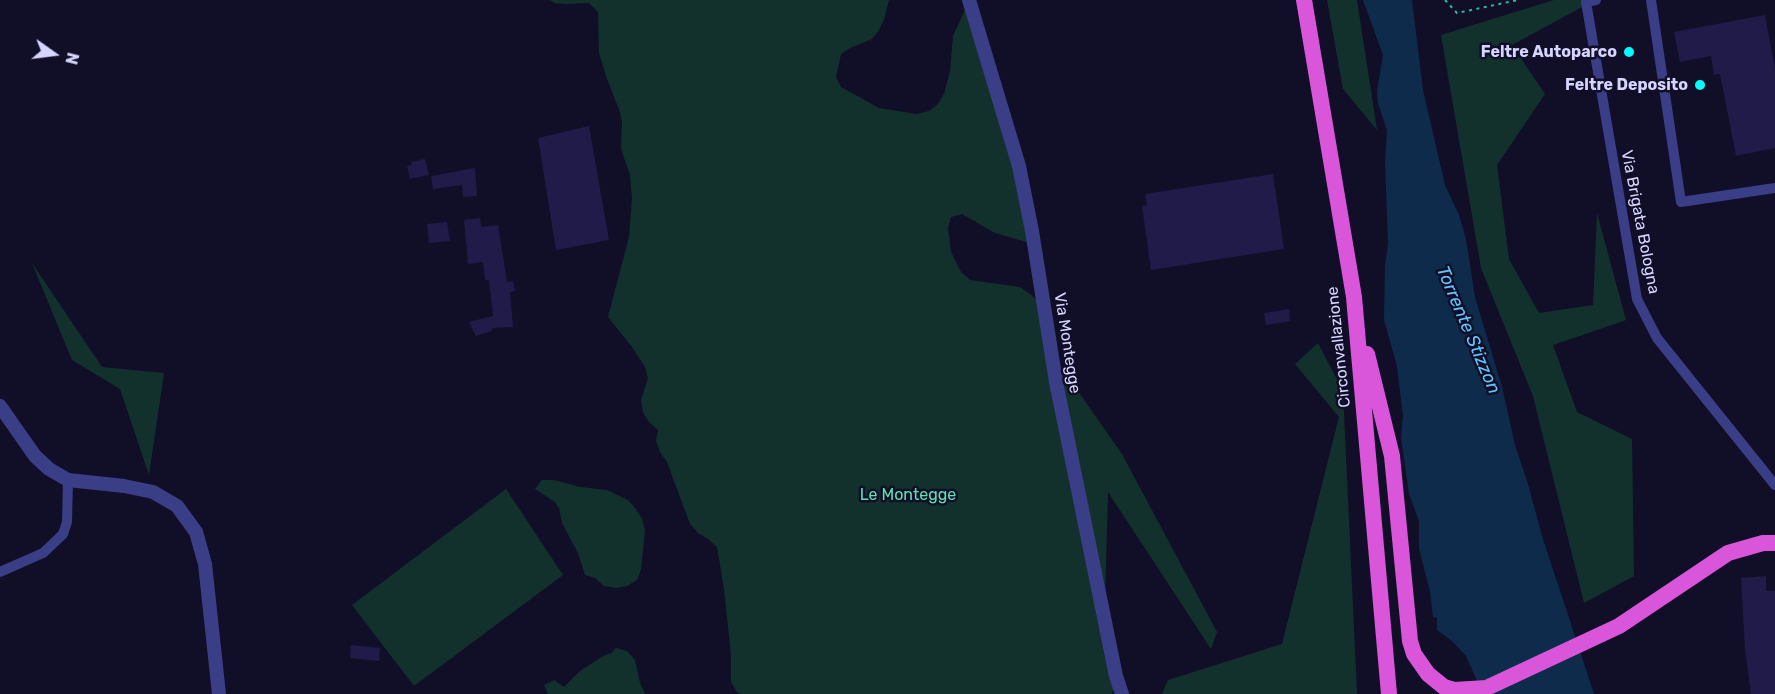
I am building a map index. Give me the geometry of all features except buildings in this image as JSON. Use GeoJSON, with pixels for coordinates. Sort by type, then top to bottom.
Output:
{"type":"FeatureCollection","features":[{"type":"Feature","properties":{"kind":"highway","name":"Circonvallazione"},"geometry":{"type":"LineString","coordinates":[[1304,0],[1354,297],[1389,694]]}},
{"type":"Feature","properties":{"kind":"highway"},"geometry":{"type":"LineString","coordinates":[[1354,297],[1392,456],[1410,641],[1420,665],[1437,682],[1454,690],[1480,692],[1619,626],[1728,554],[1763,543],[1775,543]]}},
{"type":"Feature","properties":{"kind":"street","name":"Via Montegge"},"geometry":{"type":"LineString","coordinates":[[969,0],[1019,166],[1032,231],[1056,382],[1116,676],[1122,694]]}},
{"type":"Feature","properties":{"kind":"street","name":"Via Brigata Bologna"},"geometry":{"type":"LineString","coordinates":[[1596,0],[1586,2],[1637,299],[1657,338],[1775,485]]}},
{"type":"Feature","properties":{"kind":"street"},"geometry":{"type":"LineString","coordinates":[[1651,0],[1681,202],[1775,188]]}},
{"type":"Feature","properties":{"kind":"street"},"geometry":{"type":"LineString","coordinates":[[0,405],[35,456],[49,469],[68,480],[124,486],[153,492],[177,506],[196,532],[205,564],[219,694]]}},
{"type":"Feature","properties":{"kind":"street"},"geometry":{"type":"LineString","coordinates":[[0,572],[43,553],[63,534],[68,522],[68,480]]}},
{"type":"Feature","properties":{"kind":"path"},"geometry":{"type":"LineString","coordinates":[[1445,0],[1457,13],[1518,0]]}},
{"type":"Feature","properties":{"kind":"green space","name":"Le Montegge"},"geometry":{"type":"Polygon","coordinates":[[[550,0],[889,0],[884,19],[872,39],[841,54],[836,77],[841,87],[879,108],[917,114],[929,111],[938,104],[944,94],[950,71],[953,36],[968,3],[1036,245],[995,233],[962,214],[951,217],[948,228],[951,252],[961,272],[970,280],[1020,287],[1049,311],[1059,364],[1122,454],[1217,632],[1211,649],[1108,492],[1104,640],[1115,681],[1112,694],[741,694],[737,692],[731,682],[731,655],[717,547],[690,524],[667,462],[656,441],[658,430],[643,412],[641,400],[648,378],[645,367],[608,317],[629,237],[632,198],[630,175],[621,149],[620,112],[599,53],[598,12],[589,3],[566,4],[550,0]]]}},
{"type":"Feature","properties":{"kind":"green space"},"geometry":{"type":"Polygon","coordinates":[[[1327,0],[1357,0],[1377,130],[1343,89],[1327,0]]]}},
{"type":"Feature","properties":{"kind":"green space"},"geometry":{"type":"Polygon","coordinates":[[[1554,0],[1595,0],[1512,45],[1545,94],[1497,165],[1509,259],[1539,313],[1593,305],[1597,213],[1626,320],[1553,345],[1577,412],[1632,439],[1634,576],[1584,603],[1533,396],[1481,268],[1441,35],[1554,0]]]}},
{"type":"Feature","properties":{"kind":"green space"},"geometry":{"type":"Polygon","coordinates":[[[32,263],[102,367],[164,373],[149,475],[120,389],[72,360],[32,263]]]}},
{"type":"Feature","properties":{"kind":"green space"},"geometry":{"type":"Polygon","coordinates":[[[1318,343],[1343,391],[1357,694],[1162,694],[1168,680],[1282,644],[1339,417],[1295,364],[1318,343]]]}},
{"type":"Feature","properties":{"kind":"green space"},"geometry":{"type":"Polygon","coordinates":[[[542,480],[554,480],[580,487],[607,490],[628,500],[642,519],[645,530],[641,569],[637,580],[627,586],[616,588],[604,586],[595,578],[585,575],[578,553],[562,523],[559,508],[555,502],[535,489],[542,480]]]}},
{"type":"Feature","properties":{"kind":"green space"},"geometry":{"type":"Polygon","coordinates":[[[506,489],[563,575],[414,686],[352,605],[506,489]]]}},
{"type":"Feature","properties":{"kind":"green space"},"geometry":{"type":"Polygon","coordinates":[[[616,648],[627,651],[635,660],[645,694],[548,694],[544,685],[554,680],[564,687],[580,671],[616,648]]]}},
{"type":"Feature","properties":{"kind":"water","name":"Torrente Stizzon"},"geometry":{"type":"Polygon","coordinates":[[[1363,0],[1412,0],[1423,90],[1445,185],[1459,215],[1466,239],[1475,297],[1502,387],[1515,445],[1594,694],[1483,694],[1466,656],[1452,641],[1437,630],[1437,618],[1433,617],[1430,591],[1419,549],[1419,521],[1409,494],[1401,438],[1403,416],[1397,366],[1384,320],[1385,265],[1388,244],[1385,161],[1387,130],[1378,104],[1377,91],[1383,55],[1363,0]]]}},
{"type":"Feature","properties":{"kind":"place","name":"Feltre Autoparco"},"geometry":{"type":"Point","coordinates":[1629,52]}},
{"type":"Feature","properties":{"kind":"place","name":"Feltre Deposito"},"geometry":{"type":"Point","coordinates":[1700,85]}}]}
